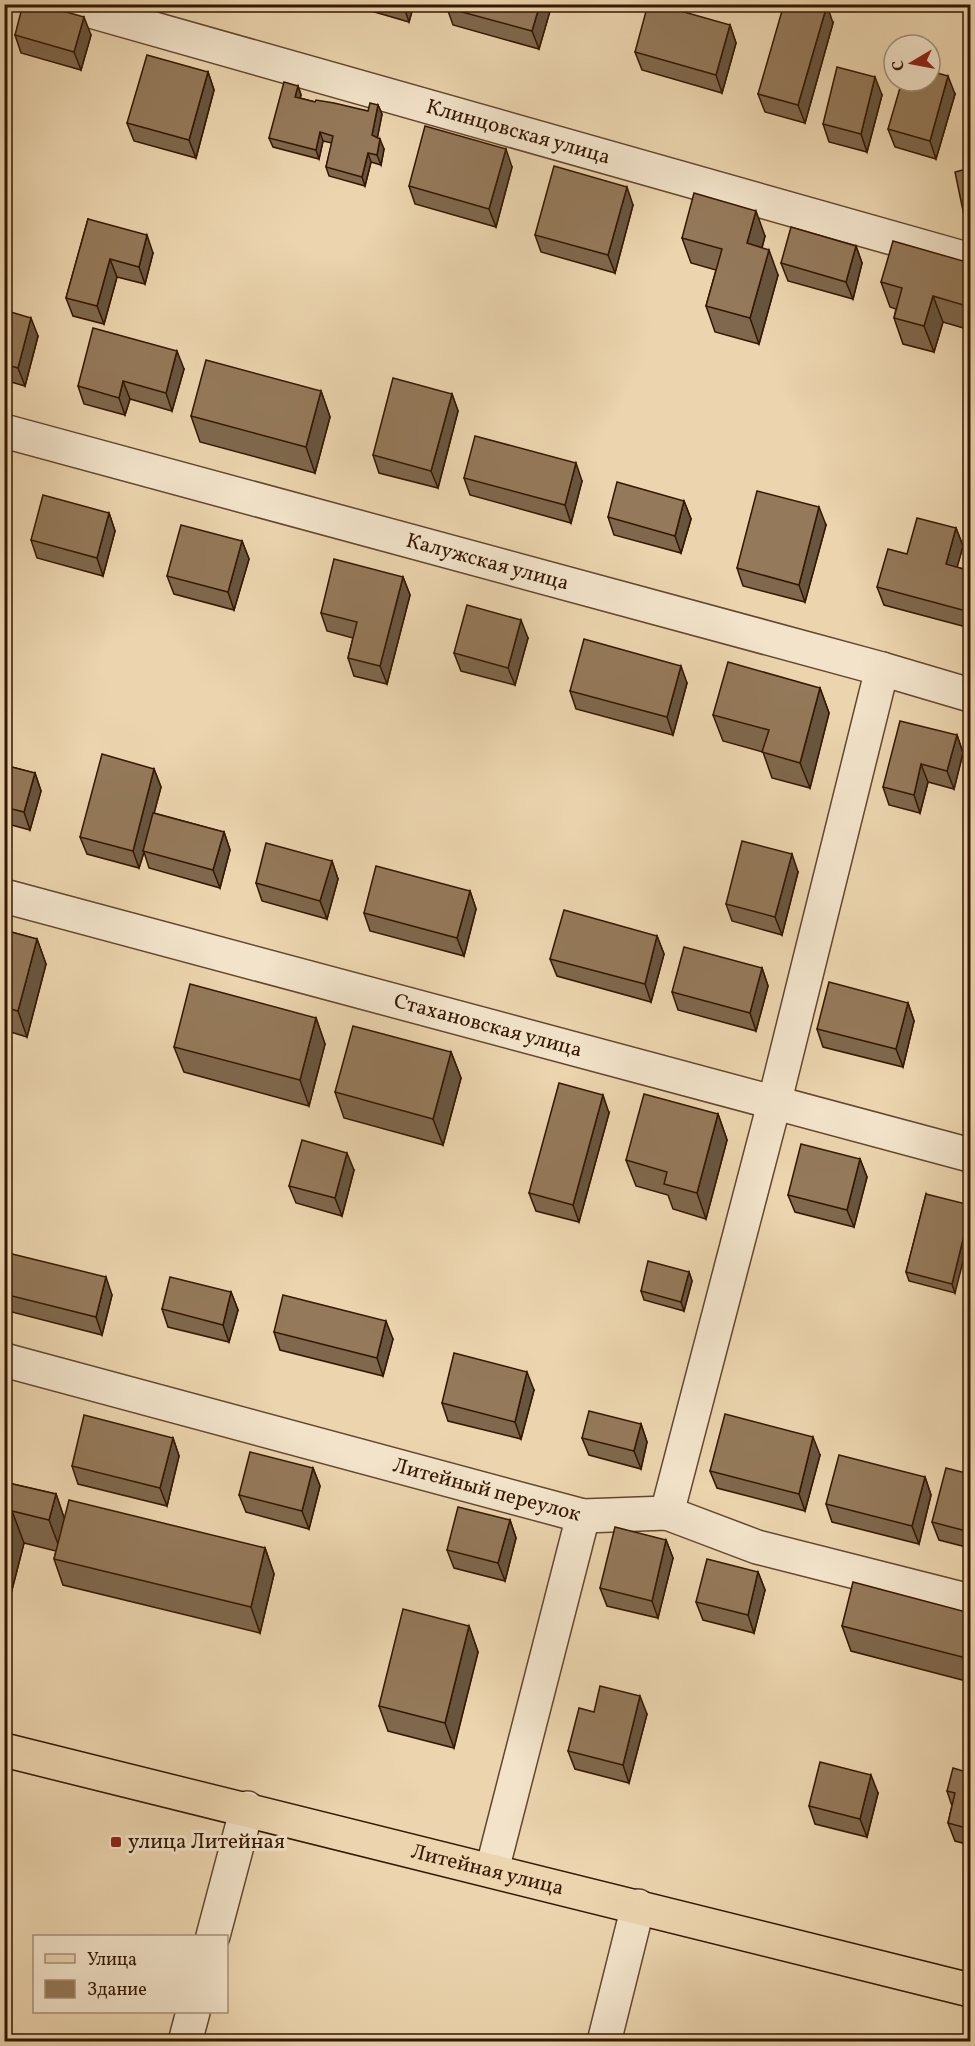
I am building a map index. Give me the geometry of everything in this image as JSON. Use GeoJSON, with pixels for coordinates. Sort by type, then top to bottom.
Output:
{"type":"FeatureCollection","features":[{"type":"Feature","properties":{"kind":"main road","name":"Литейная улица"},"geometry":{"type":"LineString","coordinates":[[4,1750],[247,1808],[970,1990]]}},
{"type":"Feature","properties":{"kind":"street","name":"Клинцовская улица"},"geometry":{"type":"LineString","coordinates":[[66,4],[970,260]]}},
{"type":"Feature","properties":{"kind":"street","name":"Калужская улица"},"geometry":{"type":"LineString","coordinates":[[4,431],[882,669],[970,695]]}},
{"type":"Feature","properties":{"kind":"street"},"geometry":{"type":"LineString","coordinates":[[667,1513],[774,1104],[882,669]]}},
{"type":"Feature","properties":{"kind":"street","name":"Стахановская улица"},"geometry":{"type":"LineString","coordinates":[[4,896],[970,1155]]}},
{"type":"Feature","properties":{"kind":"street","name":"Литейный переулок"},"geometry":{"type":"LineString","coordinates":[[4,1360],[583,1516],[667,1513],[757,1547],[970,1601]]}},
{"type":"Feature","properties":{"kind":"street"},"geometry":{"type":"LineString","coordinates":[[492,1870],[583,1516]]}},
{"type":"Feature","properties":{"kind":"street"},"geometry":{"type":"LineString","coordinates":[[213,1935],[247,1808]]}},
{"type":"Feature","properties":{"kind":"street"},"geometry":{"type":"LineString","coordinates":[[604,2042],[638,1906]]}},
{"type":"Feature","properties":{"kind":"street"},"geometry":{"type":"LineString","coordinates":[[185,2042],[193,2013]]}},
{"type":"Feature","properties":{"kind":"building"},"geometry":{"type":"Polygon","coordinates":[[[23,4],[38,4],[84,17],[74,52],[15,35],[23,4]]]}},
{"type":"Feature","properties":{"kind":"building"},"geometry":{"type":"Polygon","coordinates":[[[448,4],[540,4],[532,31],[447,8],[448,4]]]}},
{"type":"Feature","properties":{"kind":"building"},"geometry":{"type":"Polygon","coordinates":[[[648,4],[656,4],[730,25],[716,75],[635,52],[648,4]]]}},
{"type":"Feature","properties":{"kind":"building"},"geometry":{"type":"Polygon","coordinates":[[[784,4],[827,5],[798,105],[758,94],[784,4]]]}},
{"type":"Feature","properties":{"kind":"building"},"geometry":{"type":"Polygon","coordinates":[[[147,55],[208,72],[189,140],[127,123],[147,55]]]}},
{"type":"Feature","properties":{"kind":"building"},"geometry":{"type":"Polygon","coordinates":[[[837,67],[875,77],[861,134],[823,124],[837,67]]]}},
{"type":"Feature","properties":{"kind":"building"},"geometry":{"type":"Polygon","coordinates":[[[942,74],[948,76],[930,141],[888,129],[898,93],[942,93],[942,74]]]}},
{"type":"Feature","properties":{"kind":"building"},"geometry":{"type":"Polygon","coordinates":[[[284,82],[298,86],[295,97],[315,102],[316,100],[334,103],[368,111],[370,103],[378,105],[372,135],[380,139],[377,155],[368,153],[362,177],[326,167],[333,136],[320,132],[316,150],[269,138],[284,82]]]}},
{"type":"Feature","properties":{"kind":"building"},"geometry":{"type":"Polygon","coordinates":[[[425,126],[506,149],[489,209],[409,186],[425,126]]]}},
{"type":"Feature","properties":{"kind":"building"},"geometry":{"type":"Polygon","coordinates":[[[554,166],[627,187],[608,255],[535,235],[554,166]]]}},
{"type":"Feature","properties":{"kind":"building"},"geometry":{"type":"Polygon","coordinates":[[[970,168],[970,234],[968,235],[955,172],[970,168]]]}},
{"type":"Feature","properties":{"kind":"building"},"geometry":{"type":"Polygon","coordinates":[[[694,193],[756,211],[747,243],[769,250],[750,318],[706,306],[722,249],[682,238],[694,193]]]}},
{"type":"Feature","properties":{"kind":"building"},"geometry":{"type":"Polygon","coordinates":[[[88,219],[147,235],[139,267],[110,259],[97,306],[66,298],[88,219]]]}},
{"type":"Feature","properties":{"kind":"building"},"geometry":{"type":"Polygon","coordinates":[[[791,227],[856,246],[846,282],[781,263],[791,227]]]}},
{"type":"Feature","properties":{"kind":"building"},"geometry":{"type":"Polygon","coordinates":[[[893,241],[970,263],[970,307],[933,296],[924,326],[894,318],[902,288],[881,282],[893,241]]]}},
{"type":"Feature","properties":{"kind":"building"},"geometry":{"type":"Polygon","coordinates":[[[4,310],[31,318],[18,368],[4,364],[4,310]]]}},
{"type":"Feature","properties":{"kind":"building"},"geometry":{"type":"Polygon","coordinates":[[[93,328],[177,351],[166,393],[123,381],[119,398],[78,386],[93,328]]]}},
{"type":"Feature","properties":{"kind":"building"},"geometry":{"type":"Polygon","coordinates":[[[206,360],[321,391],[306,447],[191,416],[206,360]]]}},
{"type":"Feature","properties":{"kind":"building"},"geometry":{"type":"Polygon","coordinates":[[[393,378],[452,394],[431,471],[373,455],[393,378]]]}},
{"type":"Feature","properties":{"kind":"building"},"geometry":{"type":"Polygon","coordinates":[[[475,436],[576,463],[565,505],[464,478],[475,436]]]}},
{"type":"Feature","properties":{"kind":"building"},"geometry":{"type":"Polygon","coordinates":[[[617,482],[684,501],[675,536],[608,517],[617,482]]]}},
{"type":"Feature","properties":{"kind":"building"},"geometry":{"type":"Polygon","coordinates":[[[757,491],[819,507],[799,585],[737,568],[757,491]]]}},
{"type":"Feature","properties":{"kind":"building"},"geometry":{"type":"Polygon","coordinates":[[[43,495],[109,513],[97,558],[31,540],[43,495]]]}},
{"type":"Feature","properties":{"kind":"building"},"geometry":{"type":"Polygon","coordinates":[[[917,518],[956,528],[946,564],[970,571],[970,612],[877,587],[888,549],[907,554],[917,518]]]}},
{"type":"Feature","properties":{"kind":"building"},"geometry":{"type":"Polygon","coordinates":[[[181,525],[242,541],[228,592],[167,576],[181,525]]]}},
{"type":"Feature","properties":{"kind":"building"},"geometry":{"type":"Polygon","coordinates":[[[334,559],[403,577],[380,666],[348,658],[357,622],[321,613],[334,559]]]}},
{"type":"Feature","properties":{"kind":"building"},"geometry":{"type":"Polygon","coordinates":[[[467,605],[521,620],[508,668],[454,653],[467,605]]]}},
{"type":"Feature","properties":{"kind":"building"},"geometry":{"type":"Polygon","coordinates":[[[584,639],[681,666],[667,717],[570,691],[584,639]]]}},
{"type":"Feature","properties":{"kind":"building"},"geometry":{"type":"Polygon","coordinates":[[[728,662],[820,688],[800,763],[762,752],[769,730],[713,715],[728,662]]]}},
{"type":"Feature","properties":{"kind":"building"},"geometry":{"type":"Polygon","coordinates":[[[900,721],[957,735],[947,771],[921,764],[914,795],[883,787],[900,721]]]}},
{"type":"Feature","properties":{"kind":"building"},"geometry":{"type":"Polygon","coordinates":[[[102,754],[154,769],[133,851],[80,837],[102,754]]]}},
{"type":"Feature","properties":{"kind":"building"},"geometry":{"type":"Polygon","coordinates":[[[4,765],[35,773],[24,812],[4,807],[4,765]]]}},
{"type":"Feature","properties":{"kind":"building"},"geometry":{"type":"Polygon","coordinates":[[[153,813],[224,832],[213,870],[143,851],[153,813]]]}},
{"type":"Feature","properties":{"kind":"building"},"geometry":{"type":"Polygon","coordinates":[[[742,841],[792,854],[775,917],[726,904],[742,841]]]}},
{"type":"Feature","properties":{"kind":"building"},"geometry":{"type":"Polygon","coordinates":[[[266,843],[332,861],[320,901],[256,883],[266,843]]]}},
{"type":"Feature","properties":{"kind":"building"},"geometry":{"type":"Polygon","coordinates":[[[376,866],[470,891],[457,938],[364,913],[376,866]]]}},
{"type":"Feature","properties":{"kind":"building"},"geometry":{"type":"Polygon","coordinates":[[[564,910],[657,936],[645,984],[550,959],[564,910]]]}},
{"type":"Feature","properties":{"kind":"building"},"geometry":{"type":"Polygon","coordinates":[[[4,930],[37,939],[18,1011],[4,1007],[4,930]]]}},
{"type":"Feature","properties":{"kind":"building"},"geometry":{"type":"Polygon","coordinates":[[[684,947],[762,968],[750,1013],[672,992],[684,947]]]}},
{"type":"Feature","properties":{"kind":"building"},"geometry":{"type":"Polygon","coordinates":[[[829,982],[908,1003],[896,1049],[817,1029],[829,982]]]}},
{"type":"Feature","properties":{"kind":"building"},"geometry":{"type":"Polygon","coordinates":[[[190,984],[316,1018],[300,1080],[174,1047],[190,984]]]}},
{"type":"Feature","properties":{"kind":"building"},"geometry":{"type":"Polygon","coordinates":[[[353,1026],[451,1052],[433,1119],[335,1092],[353,1026]]]}},
{"type":"Feature","properties":{"kind":"building"},"geometry":{"type":"Polygon","coordinates":[[[559,1083],[603,1095],[573,1205],[529,1193],[559,1083]]]}},
{"type":"Feature","properties":{"kind":"building"},"geometry":{"type":"Polygon","coordinates":[[[644,1094],[718,1114],[697,1193],[664,1184],[667,1172],[626,1160],[644,1094]]]}},
{"type":"Feature","properties":{"kind":"building"},"geometry":{"type":"Polygon","coordinates":[[[302,1140],[347,1153],[335,1198],[289,1186],[302,1140]]]}},
{"type":"Feature","properties":{"kind":"building"},"geometry":{"type":"Polygon","coordinates":[[[801,1144],[860,1159],[847,1210],[788,1195],[801,1144]]]}},
{"type":"Feature","properties":{"kind":"building"},"geometry":{"type":"Polygon","coordinates":[[[926,1194],[970,1205],[952,1284],[906,1272],[926,1194]]]}},
{"type":"Feature","properties":{"kind":"building"},"geometry":{"type":"Polygon","coordinates":[[[4,1252],[106,1277],[96,1317],[4,1294],[4,1252]]]}},
{"type":"Feature","properties":{"kind":"building"},"geometry":{"type":"Polygon","coordinates":[[[648,1261],[689,1272],[681,1302],[641,1291],[648,1261]]]}},
{"type":"Feature","properties":{"kind":"building"},"geometry":{"type":"Polygon","coordinates":[[[170,1277],[231,1292],[223,1325],[162,1309],[170,1277]]]}},
{"type":"Feature","properties":{"kind":"building"},"geometry":{"type":"Polygon","coordinates":[[[283,1295],[386,1321],[377,1358],[274,1332],[283,1295]]]}},
{"type":"Feature","properties":{"kind":"building"},"geometry":{"type":"Polygon","coordinates":[[[454,1353],[527,1372],[515,1422],[442,1403],[454,1353]]]}},
{"type":"Feature","properties":{"kind":"building"},"geometry":{"type":"Polygon","coordinates":[[[589,1411],[641,1424],[634,1451],[582,1438],[589,1411]]]}},
{"type":"Feature","properties":{"kind":"building"},"geometry":{"type":"Polygon","coordinates":[[[725,1414],[813,1437],[799,1494],[710,1471],[725,1414]]]}},
{"type":"Feature","properties":{"kind":"building"},"geometry":{"type":"Polygon","coordinates":[[[84,1415],[173,1438],[160,1488],[72,1466],[84,1415]]]}},
{"type":"Feature","properties":{"kind":"building"},"geometry":{"type":"Polygon","coordinates":[[[250,1452],[313,1468],[302,1511],[239,1495],[250,1452]]]}},
{"type":"Feature","properties":{"kind":"building"},"geometry":{"type":"Polygon","coordinates":[[[839,1455],[925,1477],[912,1526],[826,1504],[839,1455]]]}},
{"type":"Feature","properties":{"kind":"building"},"geometry":{"type":"Polygon","coordinates":[[[946,1468],[970,1474],[970,1532],[932,1522],[946,1468]]]}},
{"type":"Feature","properties":{"kind":"building"},"geometry":{"type":"Polygon","coordinates":[[[4,1482],[56,1494],[49,1520],[12,1511],[4,1541],[4,1482]]]}},
{"type":"Feature","properties":{"kind":"building"},"geometry":{"type":"Polygon","coordinates":[[[69,1500],[265,1548],[251,1607],[54,1559],[69,1500]]]}},
{"type":"Feature","properties":{"kind":"building"},"geometry":{"type":"Polygon","coordinates":[[[458,1507],[510,1520],[498,1563],[447,1550],[458,1507]]]}},
{"type":"Feature","properties":{"kind":"building"},"geometry":{"type":"Polygon","coordinates":[[[615,1527],[666,1540],[652,1601],[600,1588],[615,1527]]]}},
{"type":"Feature","properties":{"kind":"building"},"geometry":{"type":"Polygon","coordinates":[[[707,1559],[758,1572],[748,1615],[696,1602],[707,1559]]]}},
{"type":"Feature","properties":{"kind":"building"},"geometry":{"type":"Polygon","coordinates":[[[853,1582],[970,1613],[970,1659],[842,1626],[853,1582]]]}},
{"type":"Feature","properties":{"kind":"building"},"geometry":{"type":"Polygon","coordinates":[[[403,1609],[469,1626],[445,1723],[379,1706],[403,1609]]]}},
{"type":"Feature","properties":{"kind":"building"},"geometry":{"type":"Polygon","coordinates":[[[600,1686],[640,1696],[623,1765],[568,1751],[579,1708],[594,1712],[600,1686]]]}},
{"type":"Feature","properties":{"kind":"building"},"geometry":{"type":"Polygon","coordinates":[[[820,1762],[871,1775],[860,1819],[809,1806],[820,1762]]]}},
{"type":"Feature","properties":{"kind":"building"},"geometry":{"type":"Polygon","coordinates":[[[953,1768],[970,1773],[970,1829],[948,1823],[955,1793],[947,1791],[953,1768]]]}},
{"type":"Feature","properties":{"kind":"place","name":"улица Литейная"},"geometry":{"type":"Point","coordinates":[116,1842]}}]}
